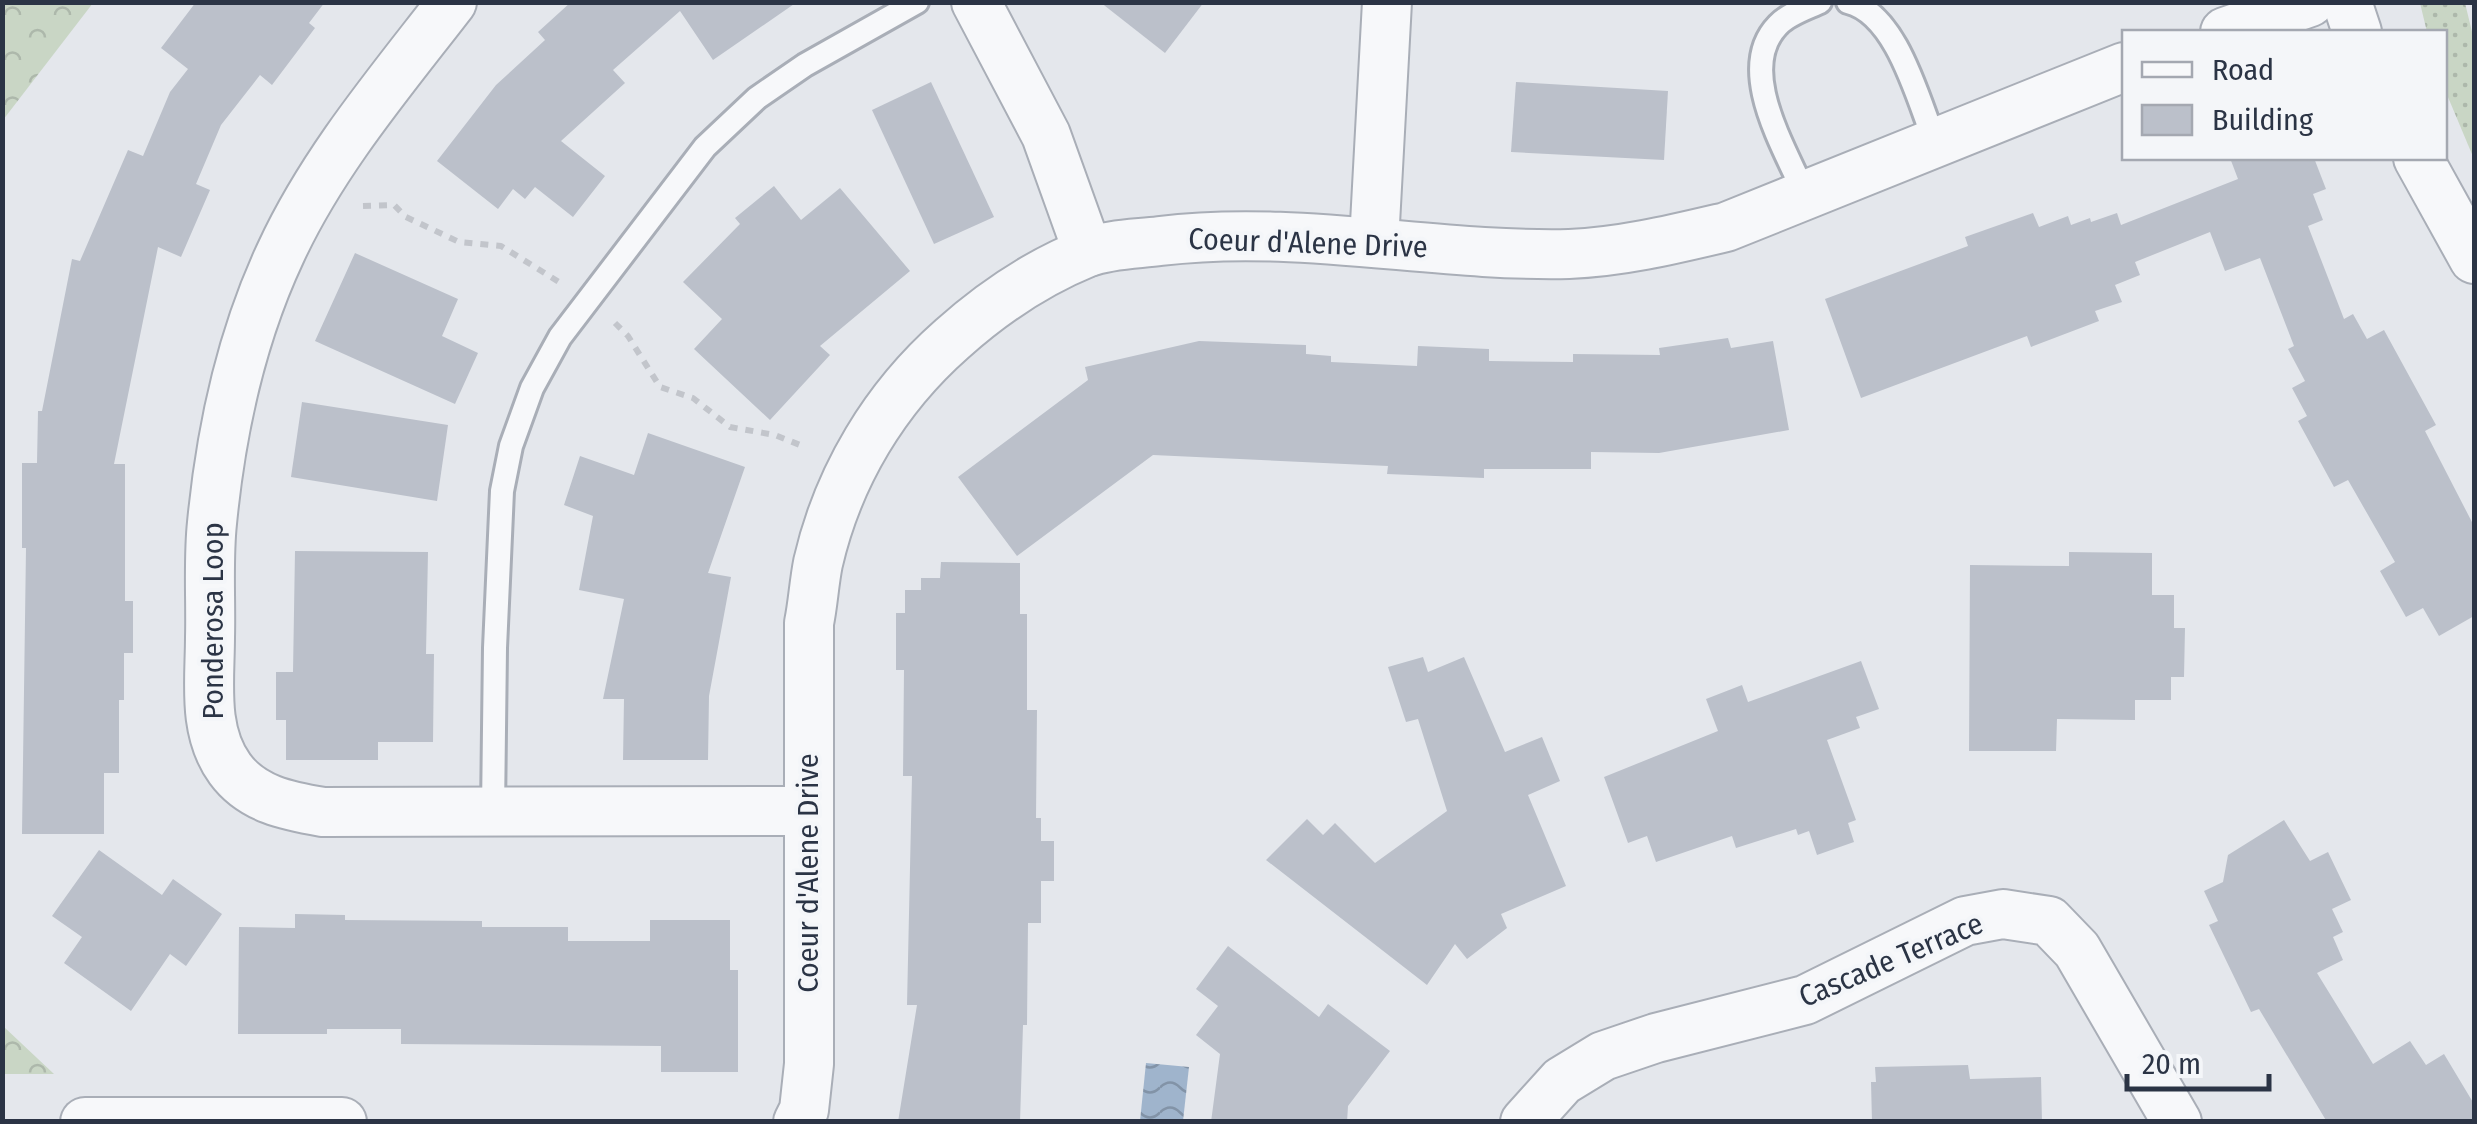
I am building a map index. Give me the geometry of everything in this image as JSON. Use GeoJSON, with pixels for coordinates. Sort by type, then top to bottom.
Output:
{"type":"FeatureCollection","features":[{"type":"Feature","properties":{"kind":"street","name":"Ponderosa Loop"},"geometry":{"type":"LineString","coordinates":[[452,2],[358,126],[316,190],[281,252],[245,343],[224,432],[212,526],[212,736],[228,768],[249,790],[285,805],[322,812],[361,815],[807,811]]}},
{"type":"Feature","properties":{"kind":"street"},"geometry":{"type":"LineString","coordinates":[[976,2],[1046,135],[1088,252]]}},
{"type":"Feature","properties":{"kind":"street"},"geometry":{"type":"LineString","coordinates":[[1374,242],[1387,2]]}},
{"type":"Feature","properties":{"kind":"street"},"geometry":{"type":"LineString","coordinates":[[2232,30],[2310,2]]}},
{"type":"Feature","properties":{"kind":"street"},"geometry":{"type":"LineString","coordinates":[[2347,2],[2356,30]]}},
{"type":"Feature","properties":{"kind":"street","name":"Coeur d'Alene Drive"},"geometry":{"type":"LineString","coordinates":[[798,1122],[804,1110],[809,1064],[810,624],[818,564],[848,474],[893,400],[928,360],[975,318],[1021,287],[1088,252],[1180,238],[1374,242],[1502,252],[1597,251],[1726,227],[2122,68]]}},
{"type":"Feature","properties":{"kind":"street"},"geometry":{"type":"LineString","coordinates":[[2419,160],[2474,259]]}},
{"type":"Feature","properties":{"kind":"street","name":"Cascade Terrace"},"geometry":{"type":"LineString","coordinates":[[1525,1122],[1562,1081],[1603,1056],[1656,1038],[1805,1000],[1965,921],[2002,914],[2049,921],[2077,950],[2177,1122]]}},
{"type":"Feature","properties":{"kind":"street"},"geometry":{"type":"LineString","coordinates":[[85,1122],[342,1122]]}},
{"type":"Feature","properties":{"kind":"lane"},"geometry":{"type":"LineString","coordinates":[[494,811],[495,648],[502,491],[511,446],[532,388],[560,337],[705,147],[757,98],[806,65],[917,2]]}},
{"type":"Feature","properties":{"kind":"lane"},"geometry":{"type":"LineString","coordinates":[[1805,195],[1761,90],[1762,48],[1779,23],[1820,2]]}},
{"type":"Feature","properties":{"kind":"lane"},"geometry":{"type":"LineString","coordinates":[[1848,2],[1861,6],[1892,36],[1935,142]]}},
{"type":"Feature","properties":{"kind":"path"},"geometry":{"type":"LineString","coordinates":[[349,208],[394,205],[406,216],[459,242],[501,246],[571,289]]}},
{"type":"Feature","properties":{"kind":"path"},"geometry":{"type":"LineString","coordinates":[[609,317],[628,336],[660,386],[693,398],[730,427],[806,447]]}},
{"type":"Feature","properties":{"kind":"green space"},"geometry":{"type":"Polygon","coordinates":[[[2,3],[93,3],[3,120],[2,3]]]}},
{"type":"Feature","properties":{"kind":"green space"},"geometry":{"type":"Polygon","coordinates":[[[2420,3],[2465,3],[2474,40],[2474,159],[2447,95],[2447,30],[2427,30],[2420,3]]]}},
{"type":"Feature","properties":{"kind":"green space"},"geometry":{"type":"Polygon","coordinates":[[[3,1026],[54,1074],[3,1074],[3,1026]]]}},
{"type":"Feature","properties":{"kind":"water"},"geometry":{"type":"Polygon","coordinates":[[[1146,1063],[1189,1067],[1183,1121],[1140,1121],[1146,1063]]]}},
{"type":"Feature","properties":{"kind":"building"},"geometry":{"type":"Polygon","coordinates":[[[196,2],[325,2],[309,23],[315,28],[272,85],[260,75],[221,125],[196,184],[210,190],[181,257],[158,247],[114,464],[125,464],[125,601],[133,601],[133,653],[124,653],[124,700],[119,700],[119,773],[104,773],[104,834],[22,834],[26,548],[22,548],[22,463],[37,463],[38,411],[42,411],[72,259],[80,261],[128,150],[143,156],[170,92],[188,69],[161,48],[196,2]]]}},
{"type":"Feature","properties":{"kind":"building"},"geometry":{"type":"Polygon","coordinates":[[[571,2],[797,2],[713,60],[680,11],[613,70],[625,83],[561,141],[605,176],[573,217],[535,187],[525,199],[513,189],[498,209],[437,161],[496,85],[545,40],[538,32],[571,2]]]}},
{"type":"Feature","properties":{"kind":"building"},"geometry":{"type":"Polygon","coordinates":[[[1100,2],[1204,2],[1165,53],[1100,2]]]}},
{"type":"Feature","properties":{"kind":"building"},"geometry":{"type":"Polygon","coordinates":[[[931,82],[994,217],[934,244],[872,110],[931,82]]]}},
{"type":"Feature","properties":{"kind":"building"},"geometry":{"type":"Polygon","coordinates":[[[1516,82],[1668,91],[1664,160],[1511,152],[1516,82]]]}},
{"type":"Feature","properties":{"kind":"building"},"geometry":{"type":"Polygon","coordinates":[[[2231,160],[2315,160],[2326,189],[2313,194],[2323,220],[2308,226],[2344,319],[2353,314],[2367,339],[2384,330],[2436,425],[2425,431],[2474,526],[2474,616],[2439,636],[2423,608],[2406,617],[2380,571],[2395,562],[2348,480],[2334,487],[2298,421],[2307,416],[2292,388],[2305,381],[2288,349],[2294,346],[2260,258],[2225,271],[2210,232],[2135,262],[2140,275],[2115,285],[2122,302],[2095,311],[2099,321],[2031,347],[2027,336],[1861,398],[1825,299],[1968,246],[1965,237],[2033,213],[2039,227],[2068,216],[2071,225],[2117,213],[2121,225],[2238,179],[2231,160]]]}},
{"type":"Feature","properties":{"kind":"building"},"geometry":{"type":"Polygon","coordinates":[[[774,186],[801,220],[840,188],[910,271],[820,346],[830,355],[770,420],[694,349],[722,319],[683,282],[740,224],[735,218],[774,186]]]}},
{"type":"Feature","properties":{"kind":"building"},"geometry":{"type":"Polygon","coordinates":[[[355,253],[458,299],[442,336],[478,353],[455,404],[315,341],[355,253]]]}},
{"type":"Feature","properties":{"kind":"building"},"geometry":{"type":"Polygon","coordinates":[[[1728,338],[1731,348],[1773,341],[1789,430],[1659,453],[1591,452],[1591,469],[1484,469],[1484,478],[1387,474],[1388,466],[1153,455],[1017,556],[958,477],[1088,380],[1085,367],[1199,341],[1306,345],[1306,354],[1331,356],[1331,362],[1417,366],[1418,346],[1489,349],[1489,361],[1573,362],[1573,354],[1660,355],[1659,348],[1728,338]]]}},
{"type":"Feature","properties":{"kind":"building"},"geometry":{"type":"Polygon","coordinates":[[[302,402],[448,425],[437,501],[291,477],[302,402]]]}},
{"type":"Feature","properties":{"kind":"building"},"geometry":{"type":"Polygon","coordinates":[[[648,433],[745,467],[708,573],[731,577],[709,696],[708,760],[623,760],[624,699],[603,699],[624,599],[579,590],[593,516],[564,505],[580,456],[634,475],[648,433]]]}},
{"type":"Feature","properties":{"kind":"building"},"geometry":{"type":"Polygon","coordinates":[[[295,551],[428,552],[426,654],[434,654],[433,742],[378,742],[378,760],[286,760],[286,720],[276,720],[276,672],[293,672],[295,551]]]}},
{"type":"Feature","properties":{"kind":"building"},"geometry":{"type":"Polygon","coordinates":[[[2069,552],[2152,553],[2152,595],[2174,595],[2174,628],[2185,628],[2184,677],[2171,677],[2171,700],[2135,700],[2135,720],[2057,719],[2056,751],[1969,751],[1970,565],[2069,566],[2069,552]]]}},
{"type":"Feature","properties":{"kind":"building"},"geometry":{"type":"Polygon","coordinates":[[[941,562],[1020,563],[1020,614],[1027,614],[1027,710],[1037,710],[1036,818],[1041,818],[1041,841],[1054,841],[1054,881],[1041,881],[1041,923],[1028,923],[1027,1025],[1023,1025],[1020,1122],[898,1122],[917,1005],[907,1005],[912,776],[903,776],[904,670],[896,670],[896,613],[905,613],[905,590],[921,590],[921,578],[940,578],[941,562]]]}},
{"type":"Feature","properties":{"kind":"building"},"geometry":{"type":"Polygon","coordinates":[[[1423,657],[1428,672],[1464,657],[1505,752],[1542,737],[1560,781],[1528,795],[1566,886],[1501,914],[1507,928],[1467,959],[1455,944],[1427,985],[1266,860],[1307,819],[1323,835],[1335,823],[1375,863],[1447,811],[1418,719],[1406,722],[1388,667],[1423,657]]]}},
{"type":"Feature","properties":{"kind":"building"},"geometry":{"type":"Polygon","coordinates":[[[1861,661],[1879,709],[1856,717],[1860,728],[1827,740],[1856,820],[1848,823],[1854,842],[1817,855],[1809,831],[1798,835],[1796,829],[1736,848],[1732,836],[1656,862],[1647,836],[1628,843],[1604,777],[1718,731],[1706,699],[1742,685],[1748,702],[1861,661]]]}},
{"type":"Feature","properties":{"kind":"building"},"geometry":{"type":"Polygon","coordinates":[[[2284,820],[2310,861],[2328,852],[2351,900],[2332,909],[2343,932],[2333,937],[2343,960],[2317,973],[2373,1064],[2410,1041],[2426,1065],[2444,1054],[2474,1104],[2474,1122],[2327,1122],[2259,1009],[2251,1012],[2209,925],[2218,921],[2204,891],[2223,882],[2228,855],[2284,820]]]}},
{"type":"Feature","properties":{"kind":"building"},"geometry":{"type":"Polygon","coordinates":[[[99,850],[162,895],[173,879],[222,914],[186,966],[170,954],[131,1011],[64,963],[82,937],[52,916],[99,850]]]}},
{"type":"Feature","properties":{"kind":"building"},"geometry":{"type":"Polygon","coordinates":[[[295,914],[345,915],[345,920],[482,921],[482,927],[568,927],[568,941],[650,941],[650,920],[730,920],[730,970],[738,970],[738,1072],[661,1072],[661,1046],[401,1044],[401,1029],[238,1034],[239,927],[295,928],[295,914]]]}},
{"type":"Feature","properties":{"kind":"building"},"geometry":{"type":"Polygon","coordinates":[[[1228,946],[1319,1017],[1328,1004],[1390,1051],[1348,1106],[1347,1122],[1211,1122],[1220,1054],[1196,1035],[1218,1006],[1196,989],[1228,946]]]}},
{"type":"Feature","properties":{"kind":"building"},"geometry":{"type":"Polygon","coordinates":[[[1968,1065],[1970,1079],[2041,1077],[2042,1122],[1872,1122],[1871,1082],[1876,1082],[1875,1067],[1968,1065]]]}}]}
